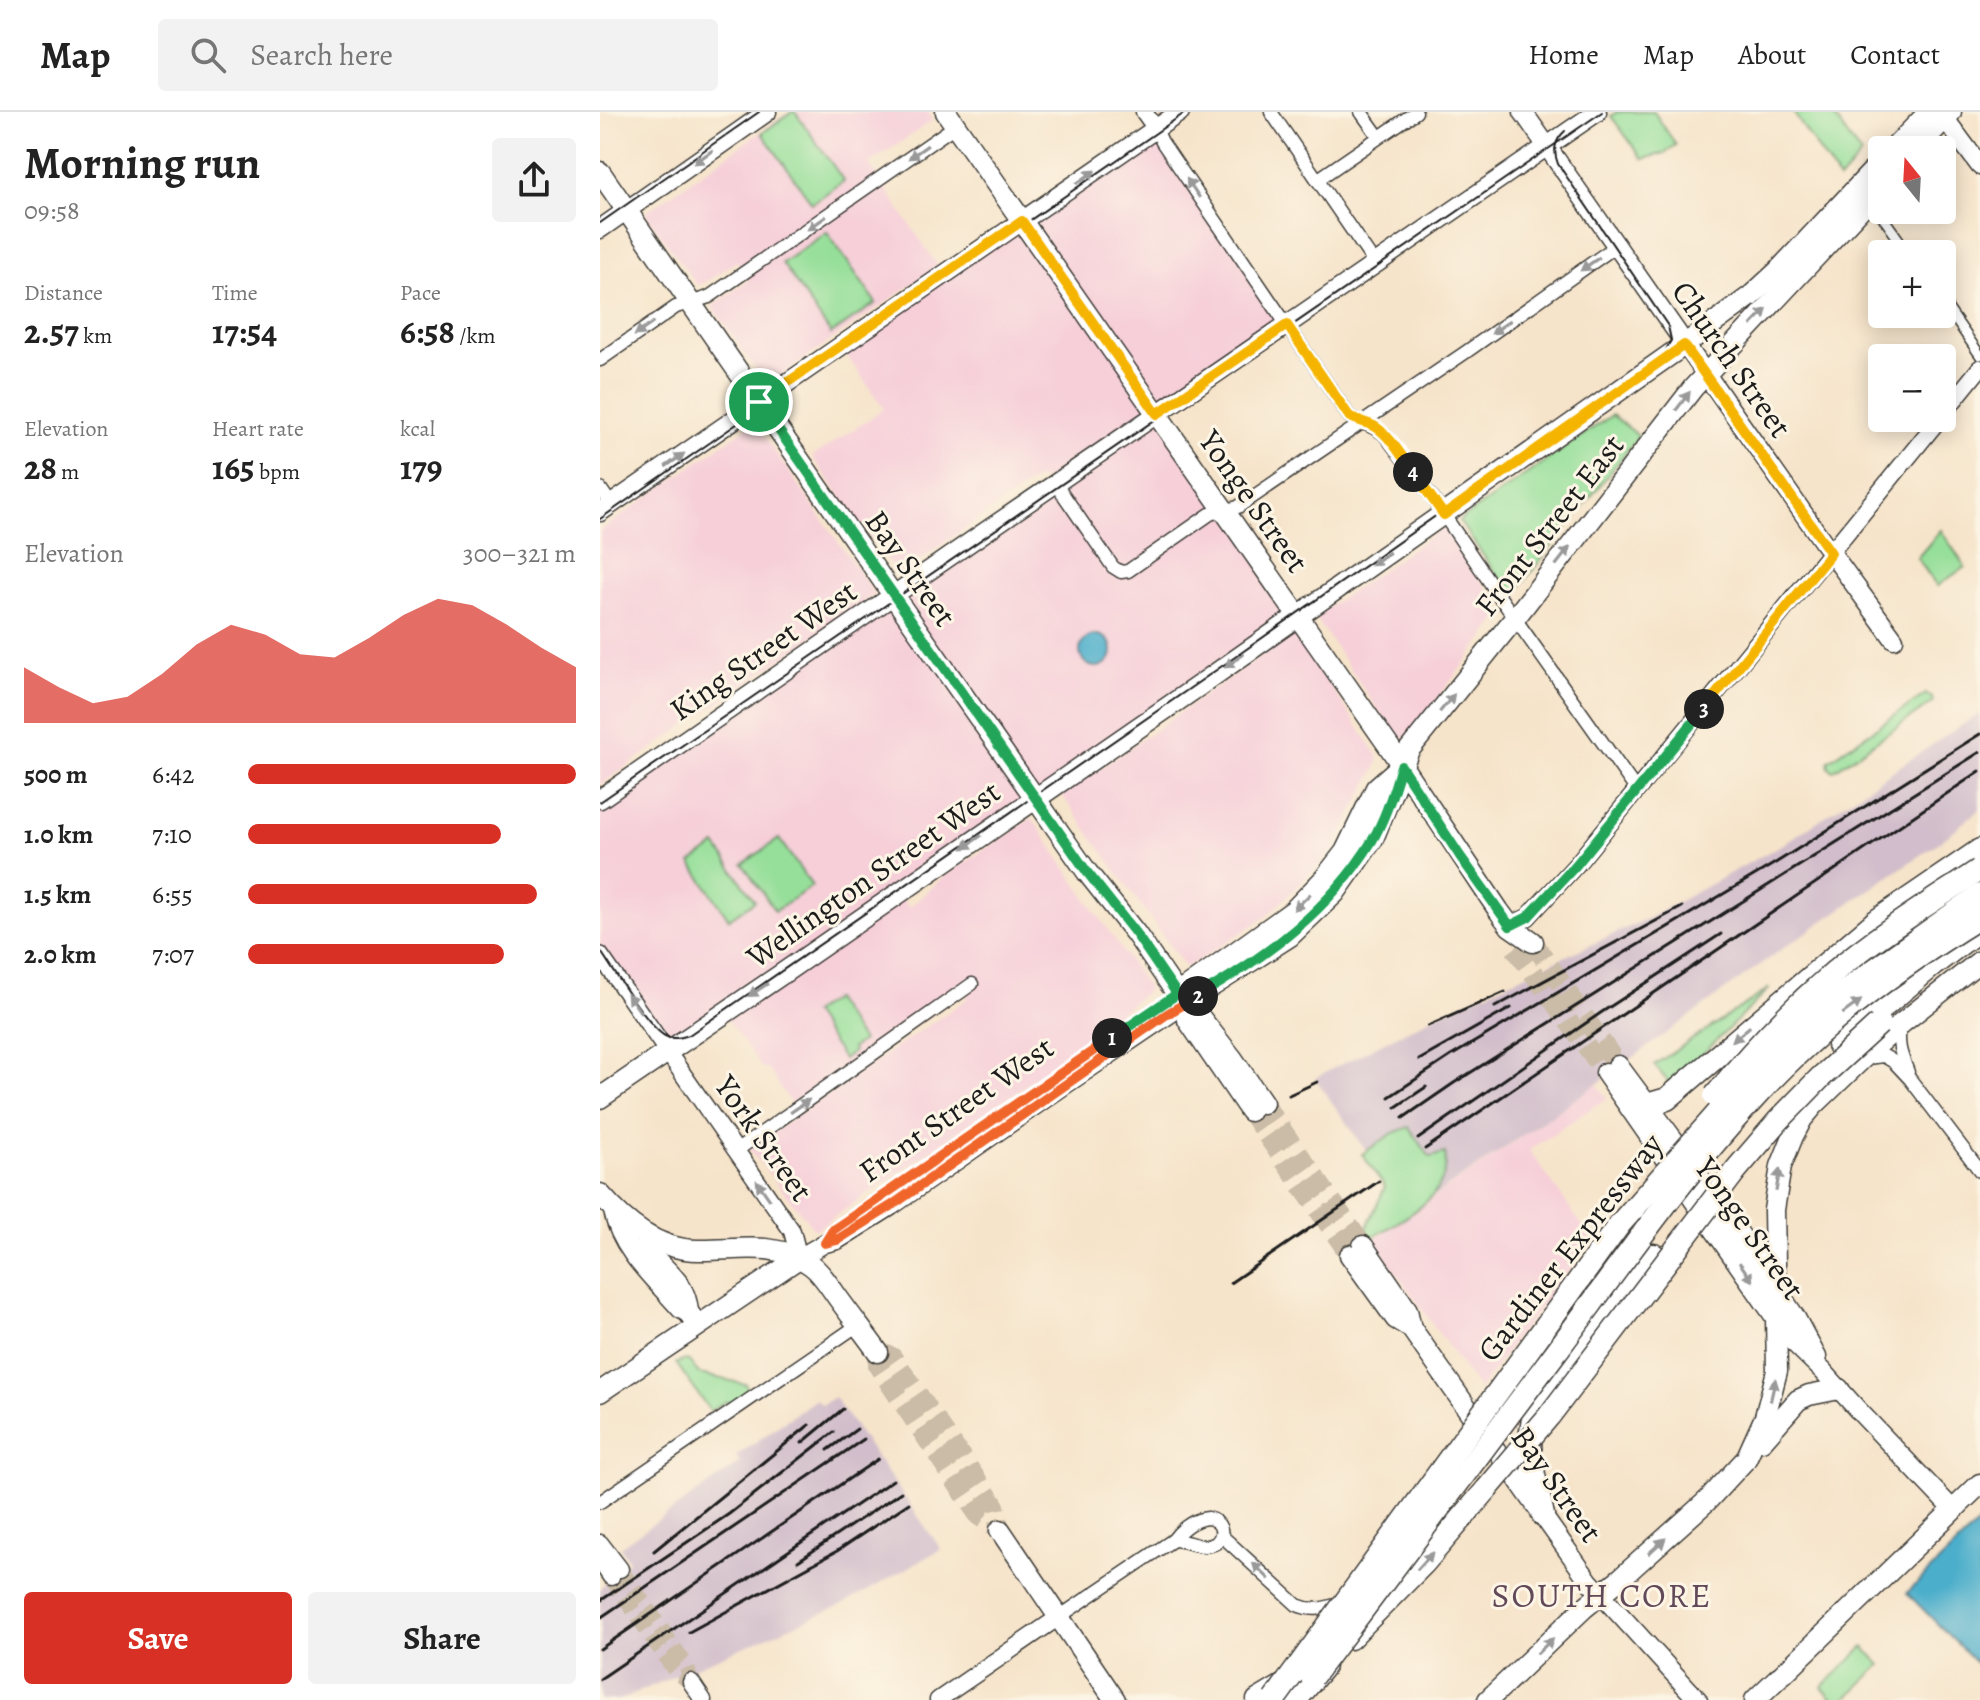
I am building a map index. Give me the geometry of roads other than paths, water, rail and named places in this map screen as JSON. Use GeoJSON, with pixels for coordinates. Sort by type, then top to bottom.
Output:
{"type":"FeatureCollection","features":[{"type":"Feature","properties":{"kind":"highway"},"geometry":{"type":"LineString","coordinates":[[1875,956],[1941,887],[1980,852]]}},
{"type":"Feature","properties":{"kind":"highway"},"geometry":{"type":"LineString","coordinates":[[1647,1105],[1667,1099],[1876,921],[1980,852]]}},
{"type":"Feature","properties":{"kind":"highway"},"geometry":{"type":"LineString","coordinates":[[1619,1225],[1703,1110],[1783,1018],[1897,925],[1980,870]]}},
{"type":"Feature","properties":{"kind":"highway","name":"Gardiner Expressway"},"geometry":{"type":"LineString","coordinates":[[1274,1700],[1619,1225],[1740,1088],[1825,1005],[1980,895]]}},
{"type":"Feature","properties":{"kind":"highway","name":"Gardiner Expressway"},"geometry":{"type":"LineString","coordinates":[[1296,1700],[1308,1674],[1650,1226],[1738,1116],[1834,1020],[1930,949],[1980,917]]}},
{"type":"Feature","properties":{"kind":"highway"},"geometry":{"type":"LineString","coordinates":[[1543,1515],[1529,1445],[1532,1418],[1539,1403],[1689,1207],[1780,1102],[1838,1045],[1980,929]]}},
{"type":"Feature","properties":{"kind":"highway"},"geometry":{"type":"LineString","coordinates":[[1308,1674],[1424,1563],[1539,1428],[1736,1170],[1779,1120],[1879,1024],[1980,944]]}},
{"type":"Feature","properties":{"kind":"main road"},"geometry":{"type":"LineString","coordinates":[[600,229],[767,112]]}},
{"type":"Feature","properties":{"kind":"main road"},"geometry":{"type":"LineString","coordinates":[[606,508],[1180,112]]}},
{"type":"Feature","properties":{"kind":"main road","name":"Church Street"},"geometry":{"type":"LineString","coordinates":[[1523,112],[1684,345],[1894,639]]}},
{"type":"Feature","properties":{"kind":"main road","name":"King Street West"},"geometry":{"type":"LineString","coordinates":[[600,799],[1597,112]]}},
{"type":"Feature","properties":{"kind":"main road"},"geometry":{"type":"LineString","coordinates":[[1911,136],[1941,114]]}},
{"type":"Feature","properties":{"kind":"main road"},"geometry":{"type":"LineString","coordinates":[[1925,136],[1941,114]]}},
{"type":"Feature","properties":{"kind":"main road"},"geometry":{"type":"LineString","coordinates":[[1941,114],[1980,166]]}},
{"type":"Feature","properties":{"kind":"main road","name":"Yonge Street"},"geometry":{"type":"LineString","coordinates":[[950,119],[1524,945]]}},
{"type":"Feature","properties":{"kind":"main road","name":"Bay Street"},"geometry":{"type":"LineString","coordinates":[[600,172],[1087,872],[1136,934],[1181,999],[1199,1016],[1256,1107]]}},
{"type":"Feature","properties":{"kind":"main road"},"geometry":{"type":"LineString","coordinates":[[1684,345],[1760,287],[1868,175]]}},
{"type":"Feature","properties":{"kind":"main road","name":"Front Street East"},"geometry":{"type":"LineString","coordinates":[[1401,766],[1409,750],[1705,373],[1868,201]]}},
{"type":"Feature","properties":{"kind":"main road","name":"Wellington Street West"},"geometry":{"type":"LineString","coordinates":[[600,1098],[1444,515],[1684,345]]}},
{"type":"Feature","properties":{"kind":"main road","name":"Front Street West"},"geometry":{"type":"LineString","coordinates":[[600,1392],[693,1318],[825,1243],[833,1230],[887,1201],[1284,928],[1294,910],[1345,852],[1361,840],[1376,788],[1401,766]]}},
{"type":"Feature","properties":{"kind":"main road"},"geometry":{"type":"LineString","coordinates":[[1283,1700],[1308,1674],[1483,1431],[1681,1167],[1824,1005],[1875,956],[1980,884]]}},
{"type":"Feature","properties":{"kind":"main road"},"geometry":{"type":"LineString","coordinates":[[1746,1459],[1773,1394],[1778,1360],[1774,1210],[1781,1166],[1793,1136],[1814,1105],[1862,1059],[1980,961]]}},
{"type":"Feature","properties":{"kind":"main road","name":"Yonge Street"},"geometry":{"type":"LineString","coordinates":[[1823,1371],[1795,1316],[1775,1286],[1681,1167],[1612,1070],[1647,1105],[1681,1167],[1790,1339],[1953,1510]]}},
{"type":"Feature","properties":{"kind":"main road"},"geometry":{"type":"LineString","coordinates":[[607,1202],[680,1285],[693,1318]]}},
{"type":"Feature","properties":{"kind":"main road"},"geometry":{"type":"LineString","coordinates":[[607,1202],[631,1250],[693,1318]]}},
{"type":"Feature","properties":{"kind":"main road"},"geometry":{"type":"LineString","coordinates":[[632,1227],[664,1243],[685,1249],[758,1247],[799,1258]]}},
{"type":"Feature","properties":{"kind":"main road","name":"Bay Street"},"geometry":{"type":"LineString","coordinates":[[1356,1250],[1407,1310],[1411,1328],[1600,1595],[1698,1700]]}},
{"type":"Feature","properties":{"kind":"main road","name":"York Street"},"geometry":{"type":"LineString","coordinates":[[799,1258],[819,1272],[878,1352]]}},
{"type":"Feature","properties":{"kind":"main road"},"geometry":{"type":"LineString","coordinates":[[1488,1700],[1708,1500],[1798,1400],[1839,1389]]}},
{"type":"Feature","properties":{"kind":"main road"},"geometry":{"type":"LineString","coordinates":[[1755,1700],[1980,1484]]}},
{"type":"Feature","properties":{"kind":"main road"},"geometry":{"type":"LineString","coordinates":[[1000,1530],[1115,1700]]}},
{"type":"Feature","properties":{"kind":"main road"},"geometry":{"type":"LineString","coordinates":[[1257,1700],[1308,1674]]}},
{"type":"Feature","properties":{"kind":"street"},"geometry":{"type":"LineString","coordinates":[[1144,112],[1349,416],[1376,427],[1385,435],[1637,791]]}},
{"type":"Feature","properties":{"kind":"street"},"geometry":{"type":"LineString","coordinates":[[1271,112],[1375,264]]}},
{"type":"Feature","properties":{"kind":"street"},"geometry":{"type":"LineString","coordinates":[[1361,112],[1379,137]]}},
{"type":"Feature","properties":{"kind":"street"},"geometry":{"type":"LineString","coordinates":[[1317,180],[1416,112]]}},
{"type":"Feature","properties":{"kind":"street"},"geometry":{"type":"LineString","coordinates":[[600,360],[676,307],[709,297],[950,119]]}},
{"type":"Feature","properties":{"kind":"street"},"geometry":{"type":"LineString","coordinates":[[1056,484],[1113,567],[1124,572],[1210,514],[1238,507],[1616,246]]}},
{"type":"Feature","properties":{"kind":"street"},"geometry":{"type":"LineString","coordinates":[[1956,320],[1980,355]]}},
{"type":"Feature","properties":{"kind":"street"},"geometry":{"type":"LineString","coordinates":[[1956,398],[1980,368]]}},
{"type":"Feature","properties":{"kind":"street"},"geometry":{"type":"LineString","coordinates":[[1510,926],[1528,917],[1576,865],[1929,432]]}},
{"type":"Feature","properties":{"kind":"street"},"geometry":{"type":"LineString","coordinates":[[600,488],[606,508]]}},
{"type":"Feature","properties":{"kind":"street","name":"York Street"},"geometry":{"type":"LineString","coordinates":[[600,955],[792,1231],[799,1258]]}},
{"type":"Feature","properties":{"kind":"street"},"geometry":{"type":"LineString","coordinates":[[736,1151],[972,984]]}},
{"type":"Feature","properties":{"kind":"street"},"geometry":{"type":"LineString","coordinates":[[1902,1023],[1899,1047],[1910,1079]]}},
{"type":"Feature","properties":{"kind":"street"},"geometry":{"type":"LineString","coordinates":[[1862,1059],[1884,1056],[1894,1062],[1980,1171]]}},
{"type":"Feature","properties":{"kind":"street"},"geometry":{"type":"LineString","coordinates":[[600,1502],[858,1325]]}},
{"type":"Feature","properties":{"kind":"street"},"geometry":{"type":"LineString","coordinates":[[938,1700],[1173,1540],[1191,1523],[1205,1518],[1218,1522],[1222,1536],[1300,1607],[1320,1610],[1361,1597]]}},
{"type":"Feature","properties":{"kind":"street"},"geometry":{"type":"LineString","coordinates":[[1173,1540],[1208,1547],[1222,1536]]}},
{"type":"Feature","properties":{"kind":"street"},"geometry":{"type":"LineString","coordinates":[[600,1543],[615,1573],[600,1561]]}},
{"type":"Feature","properties":{"kind":"street"},"geometry":{"type":"LineString","coordinates":[[691,1682],[703,1700]]}},
{"type":"Feature","properties":{"kind":"water"},"geometry":{"type":"Polygon","coordinates":[[[1096,635],[1107,640],[1112,651],[1107,662],[1096,667],[1085,662],[1080,651],[1085,640],[1096,635]]]}},
{"type":"Feature","properties":{"kind":"water"},"geometry":{"type":"Polygon","coordinates":[[[1977,1525],[1980,1528],[1980,1667],[1907,1593],[1977,1525]]]}},
{"type":"Feature","properties":{"kind":"tunnel"},"geometry":{"type":"LineString","coordinates":[[1533,942],[1618,1066]]}},
{"type":"Feature","properties":{"kind":"tunnel"},"geometry":{"type":"LineString","coordinates":[[1515,948],[1606,1073]]}},
{"type":"Feature","properties":{"kind":"tunnel"},"geometry":{"type":"LineString","coordinates":[[1263,1103],[1363,1246]]}},
{"type":"Feature","properties":{"kind":"tunnel"},"geometry":{"type":"LineString","coordinates":[[1250,1111],[1350,1255]]}},
{"type":"Feature","properties":{"kind":"tunnel"},"geometry":{"type":"LineString","coordinates":[[878,1352],[892,1357],[995,1506],[1000,1530],[979,1516],[878,1366],[878,1352]]}},
{"type":"Feature","properties":{"kind":"tunnel"},"geometry":{"type":"LineString","coordinates":[[620,1569],[687,1667],[691,1682]]}},
{"type":"Feature","properties":{"kind":"tunnel"},"geometry":{"type":"LineString","coordinates":[[611,1577],[676,1672],[691,1682]]}},
{"type":"Feature","properties":{"kind":"tram line"},"geometry":{"type":"LineString","coordinates":[[600,223],[759,112]]}},
{"type":"Feature","properties":{"kind":"tram line"},"geometry":{"type":"LineString","coordinates":[[600,519],[1186,112]]}},
{"type":"Feature","properties":{"kind":"tram line"},"geometry":{"type":"LineString","coordinates":[[600,802],[1602,112]]}},
{"type":"Feature","properties":{"kind":"tram line"},"geometry":{"type":"LineString","coordinates":[[600,950],[658,1031],[671,1038],[689,1035],[1663,356],[1671,340],[1668,326],[1558,164],[1556,146],[1565,131]]}},
{"type":"Feature","properties":{"kind":"railway"},"geometry":{"type":"LineString","coordinates":[[1389,1097],[1451,1056],[1777,862],[1980,734]]}},
{"type":"Feature","properties":{"kind":"railway"},"geometry":{"type":"LineString","coordinates":[[1403,1118],[1980,752]]}},
{"type":"Feature","properties":{"kind":"railway"},"geometry":{"type":"LineString","coordinates":[[1425,1149],[1980,771]]}},
{"type":"Feature","properties":{"kind":"railway"},"geometry":{"type":"LineString","coordinates":[[1495,1007],[1682,907]]}},
{"type":"Feature","properties":{"kind":"railway"},"geometry":{"type":"LineString","coordinates":[[1418,1139],[1721,934]]}},
{"type":"Feature","properties":{"kind":"railway"},"geometry":{"type":"LineString","coordinates":[[1428,1026],[1505,992]]}},
{"type":"Feature","properties":{"kind":"railway"},"geometry":{"type":"LineString","coordinates":[[1419,1060],[1511,1008]]}},
{"type":"Feature","properties":{"kind":"railway"},"geometry":{"type":"LineString","coordinates":[[1289,1095],[1317,1082]]}},
{"type":"Feature","properties":{"kind":"railway"},"geometry":{"type":"LineString","coordinates":[[1396,1107],[1426,1087]]}},
{"type":"Feature","properties":{"kind":"railway"},"geometry":{"type":"LineString","coordinates":[[1230,1283],[1379,1181]]}},
{"type":"Feature","properties":{"kind":"railway"},"geometry":{"type":"LineString","coordinates":[[802,1443],[843,1409]]}},
{"type":"Feature","properties":{"kind":"railway"},"geometry":{"type":"LineString","coordinates":[[654,1551],[809,1425]]}},
{"type":"Feature","properties":{"kind":"railway"},"geometry":{"type":"LineString","coordinates":[[828,1450],[857,1429]]}},
{"type":"Feature","properties":{"kind":"railway"},"geometry":{"type":"LineString","coordinates":[[600,1601],[729,1514],[834,1432]]}},
{"type":"Feature","properties":{"kind":"railway"},"geometry":{"type":"LineString","coordinates":[[600,1618],[864,1439]]}},
{"type":"Feature","properties":{"kind":"railway"},"geometry":{"type":"LineString","coordinates":[[600,1649],[878,1459]]}},
{"type":"Feature","properties":{"kind":"railway"},"geometry":{"type":"LineString","coordinates":[[600,1679],[893,1480]]}},
{"type":"Feature","properties":{"kind":"railway"},"geometry":{"type":"LineString","coordinates":[[798,1561],[901,1492]]}},
{"type":"Feature","properties":{"kind":"railway"},"geometry":{"type":"LineString","coordinates":[[689,1632],[837,1551],[909,1503]]}},
{"type":"Feature","properties":{"kind":"district","name":"SOUTH CORE"},"geometry":{"type":"Point","coordinates":[1602,1595]}}]}
